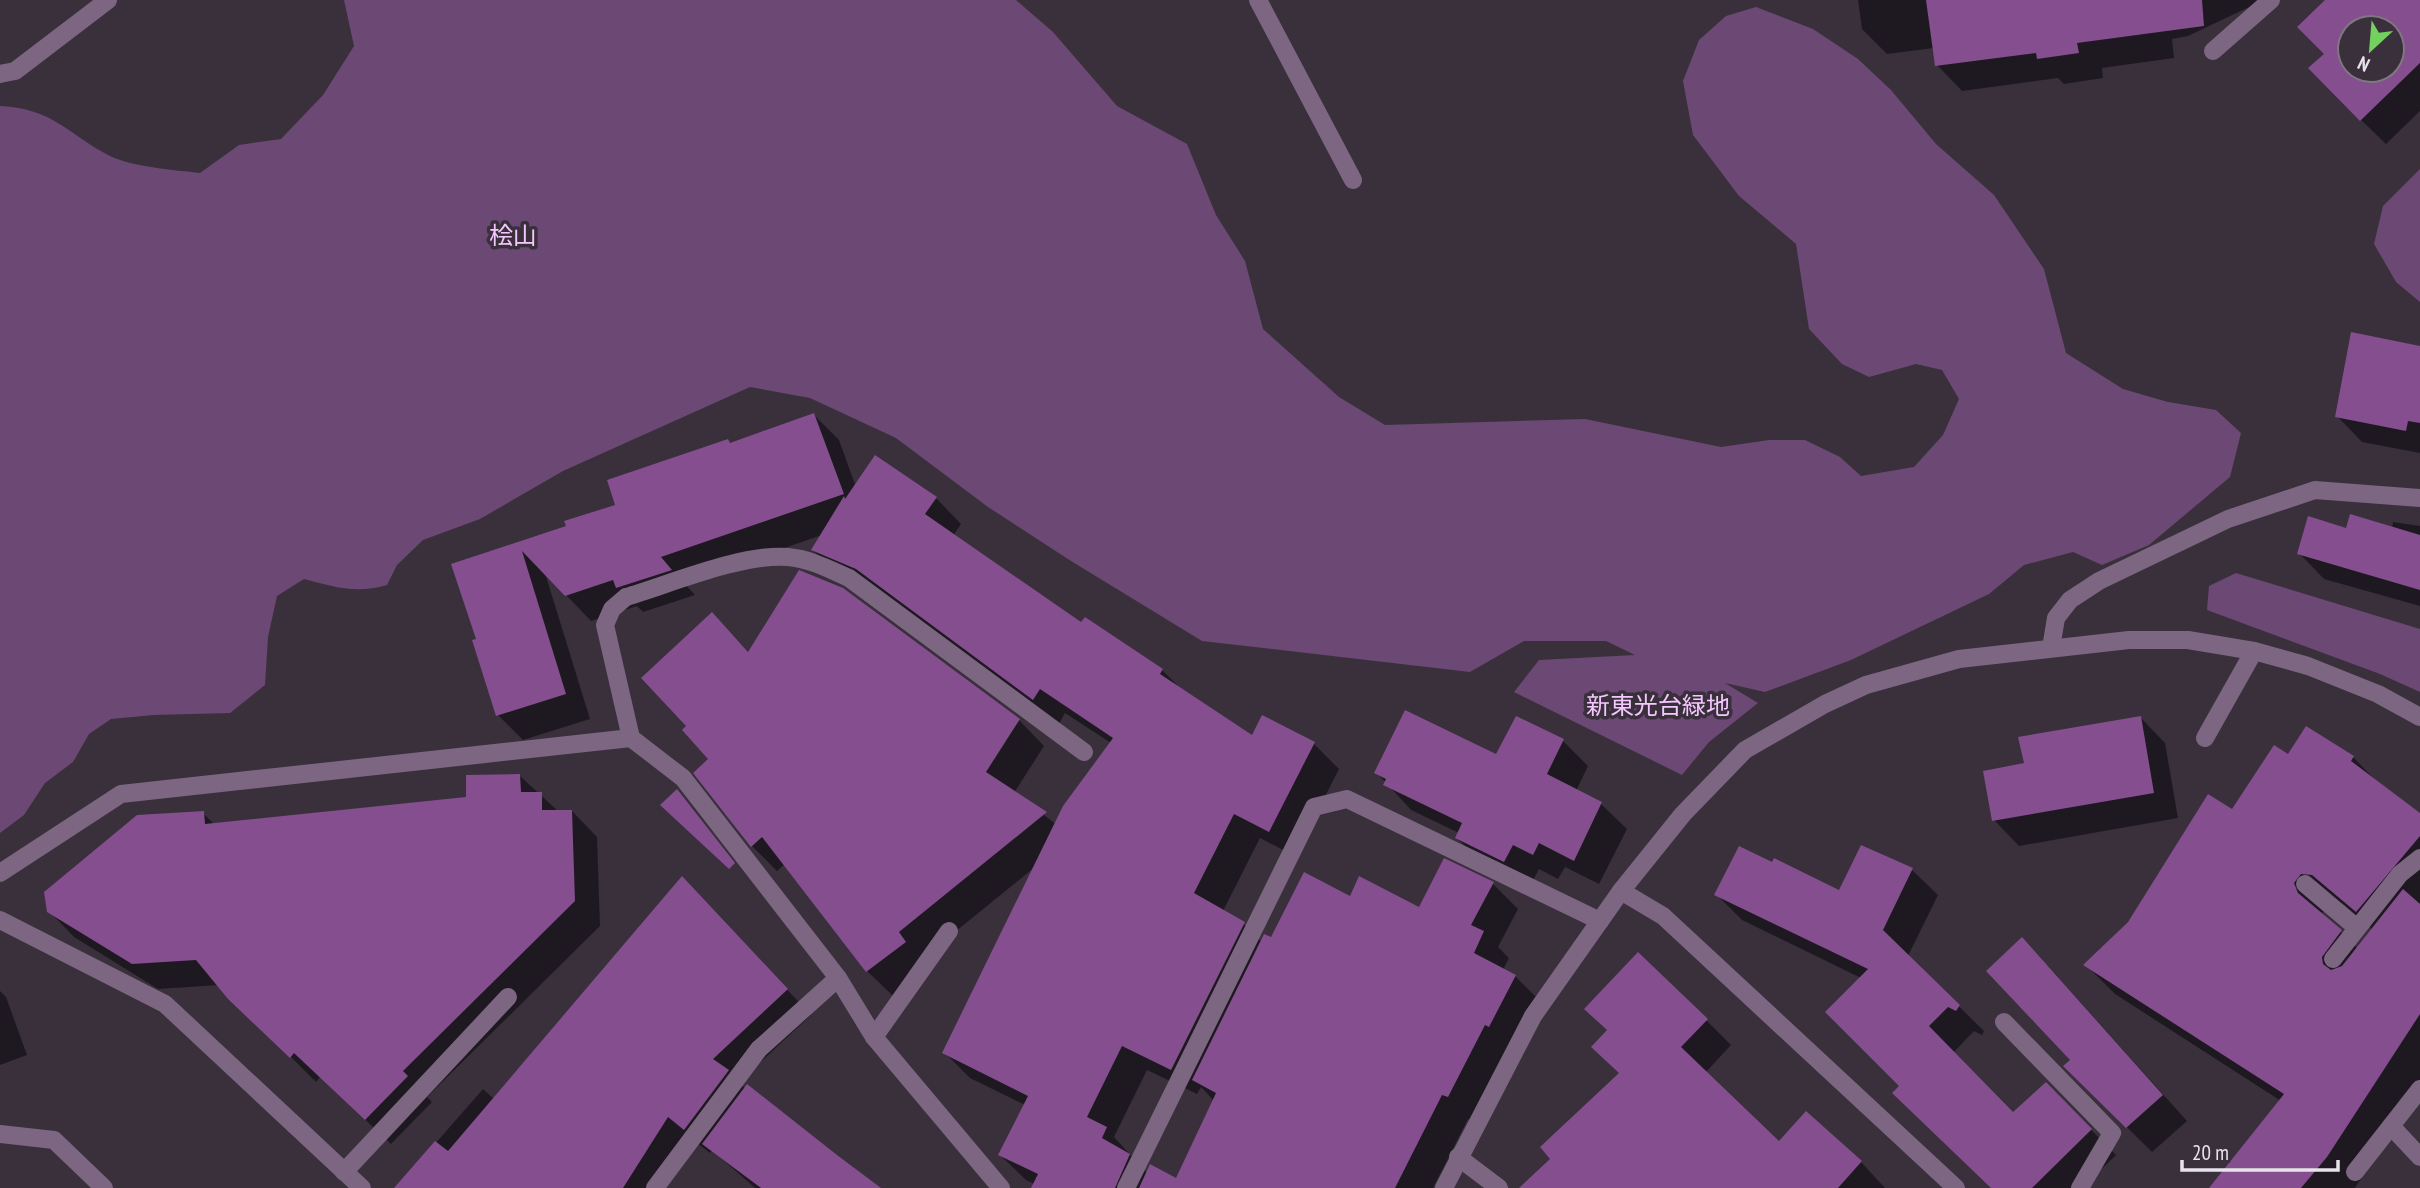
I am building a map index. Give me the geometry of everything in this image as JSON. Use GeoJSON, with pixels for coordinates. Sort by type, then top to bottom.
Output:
{"type":"FeatureCollection","features":[{"type":"Feature","properties":{"kind":"street"},"geometry":{"type":"LineString","coordinates":[[0,74],[15,71],[82,23],[108,0]]}},
{"type":"Feature","properties":{"kind":"street"},"geometry":{"type":"LineString","coordinates":[[1258,0],[1353,180]]}},
{"type":"Feature","properties":{"kind":"street"},"geometry":{"type":"LineString","coordinates":[[2213,51],[2270,0]]}},
{"type":"Feature","properties":{"kind":"street"},"geometry":{"type":"LineString","coordinates":[[2051,648],[2056,618],[2070,600],[2099,581],[2228,519],[2315,490],[2420,498]]}},
{"type":"Feature","properties":{"kind":"street"},"geometry":{"type":"LineString","coordinates":[[1001,1188],[874,1037],[838,978],[683,778],[631,738],[605,625],[612,609],[626,597],[745,562],[788,557],[820,564],[849,578],[1084,752]]}},
{"type":"Feature","properties":{"kind":"street"},"geometry":{"type":"LineString","coordinates":[[1444,1188],[1533,1016],[1620,891],[1683,814],[1745,750],[1825,704],[1866,685],[1959,659],[2129,640],[2188,639],[2254,651],[2308,666],[2378,694],[2420,717]]}},
{"type":"Feature","properties":{"kind":"street"},"geometry":{"type":"LineString","coordinates":[[2205,738],[2254,651]]}},
{"type":"Feature","properties":{"kind":"street"},"geometry":{"type":"LineString","coordinates":[[0,873],[121,794],[631,738]]}},
{"type":"Feature","properties":{"kind":"street"},"geometry":{"type":"LineString","coordinates":[[1126,1188],[1314,807],[1347,799],[1600,921]]}},
{"type":"Feature","properties":{"kind":"street"},"geometry":{"type":"LineString","coordinates":[[2333,958],[2400,874],[2420,858]]}},
{"type":"Feature","properties":{"kind":"street"},"geometry":{"type":"LineString","coordinates":[[2305,884],[2357,928]]}},
{"type":"Feature","properties":{"kind":"street"},"geometry":{"type":"LineString","coordinates":[[1620,891],[1662,916],[1956,1188]]}},
{"type":"Feature","properties":{"kind":"street"},"geometry":{"type":"LineString","coordinates":[[0,920],[165,1004],[362,1188]]}},
{"type":"Feature","properties":{"kind":"street"},"geometry":{"type":"LineString","coordinates":[[874,1037],[949,931]]}},
{"type":"Feature","properties":{"kind":"street"},"geometry":{"type":"LineString","coordinates":[[655,1188],[759,1049],[838,978]]}},
{"type":"Feature","properties":{"kind":"street"},"geometry":{"type":"LineString","coordinates":[[344,1172],[508,997]]}},
{"type":"Feature","properties":{"kind":"street"},"geometry":{"type":"LineString","coordinates":[[2004,1022],[2112,1133],[2080,1188]]}},
{"type":"Feature","properties":{"kind":"street"},"geometry":{"type":"LineString","coordinates":[[2356,1172],[2420,1089]]}},
{"type":"Feature","properties":{"kind":"street"},"geometry":{"type":"LineString","coordinates":[[2391,1126],[2420,1157]]}},
{"type":"Feature","properties":{"kind":"street"},"geometry":{"type":"LineString","coordinates":[[0,1134],[54,1140],[104,1188]]}},
{"type":"Feature","properties":{"kind":"street"},"geometry":{"type":"LineString","coordinates":[[1458,1157],[1499,1188]]}},
{"type":"Feature","properties":{"kind":"green space","name":"桧山"},"geometry":{"type":"Polygon","coordinates":[[[344,0],[1016,0],[1053,32],[1117,106],[1187,144],[1216,215],[1245,261],[1263,329],[1339,397],[1385,425],[1585,419],[1721,447],[1769,440],[1805,440],[1840,457],[1861,476],[1914,467],[1943,435],[1959,399],[1942,370],[1916,364],[1869,377],[1842,364],[1809,329],[1796,244],[1739,196],[1693,135],[1683,81],[1699,40],[1726,16],[1756,7],[1813,29],[1858,59],[1891,90],[1936,144],[1994,195],[2044,269],[2066,353],[2123,389],[2168,402],[2216,410],[2241,433],[2230,477],[2149,545],[2102,565],[2073,552],[2024,565],[1989,594],[1851,660],[1765,692],[1725,683],[1758,703],[1709,742],[1682,775],[1514,692],[1539,660],[1635,655],[1606,641],[1524,641],[1470,672],[1202,641],[988,507],[896,438],[810,398],[750,387],[563,471],[480,519],[423,540],[397,565],[387,585],[355,589],[304,579],[277,596],[268,637],[265,685],[230,713],[111,719],[89,734],[73,762],[45,783],[24,815],[0,833],[0,106],[19,108],[48,117],[95,148],[119,160],[154,168],[200,173],[239,145],[281,139],[323,95],[354,46],[344,0]]]}},
{"type":"Feature","properties":{"kind":"green space"},"geometry":{"type":"Polygon","coordinates":[[[2420,169],[2420,302],[2396,282],[2374,244],[2383,206],[2420,169]]]}},
{"type":"Feature","properties":{"kind":"green space"},"geometry":{"type":"Polygon","coordinates":[[[2236,573],[2420,629],[2420,692],[2380,674],[2207,610],[2209,586],[2236,573]]]}},
{"type":"Feature","properties":{"kind":"building"},"geometry":{"type":"Polygon","coordinates":[[[1926,0],[2202,0],[2204,26],[2077,43],[2079,53],[2037,59],[2036,53],[1935,66],[1926,0]]]}},
{"type":"Feature","properties":{"kind":"building"},"geometry":{"type":"Polygon","coordinates":[[[2325,0],[2420,0],[2420,63],[2406,77],[2406,14],[2336,14],[2336,84],[2398,84],[2360,121],[2308,68],[2324,54],[2297,27],[2325,0]]]}},
{"type":"Feature","properties":{"kind":"building"},"geometry":{"type":"Polygon","coordinates":[[[2351,332],[2420,346],[2420,423],[2408,421],[2406,431],[2335,417],[2351,332]]]}},
{"type":"Feature","properties":{"kind":"building"},"geometry":{"type":"Polygon","coordinates":[[[814,413],[844,494],[661,557],[672,570],[616,588],[613,580],[565,596],[522,551],[566,694],[496,716],[472,640],[476,639],[451,564],[566,526],[564,521],[615,505],[607,480],[728,439],[730,443],[814,413]]]}},
{"type":"Feature","properties":{"kind":"building"},"geometry":{"type":"Polygon","coordinates":[[[875,455],[937,497],[925,514],[1081,622],[1085,617],[1163,669],[1160,674],[1252,735],[1262,715],[1315,742],[1269,832],[1234,814],[1194,893],[1245,922],[1171,1070],[1122,1046],[1087,1117],[1107,1127],[1102,1138],[1130,1154],[1115,1188],[1031,1188],[1038,1174],[998,1155],[1028,1096],[942,1053],[1063,806],[1113,738],[1040,689],[1033,700],[856,569],[811,550],[844,496],[845,499],[875,455]]]}},
{"type":"Feature","properties":{"kind":"building"},"geometry":{"type":"Polygon","coordinates":[[[2350,514],[2420,535],[2420,590],[2297,554],[2308,516],[2346,528],[2350,514]]]}},
{"type":"Feature","properties":{"kind":"building"},"geometry":{"type":"Polygon","coordinates":[[[799,570],[843,588],[1020,719],[986,772],[1047,812],[899,932],[906,942],[866,972],[762,837],[751,847],[693,773],[708,759],[682,730],[686,726],[641,678],[712,612],[748,652],[799,570]]]}},
{"type":"Feature","properties":{"kind":"building"},"geometry":{"type":"Polygon","coordinates":[[[1405,710],[1496,754],[1516,716],[1564,739],[1547,774],[1602,802],[1574,861],[1539,843],[1533,855],[1513,845],[1504,862],[1455,838],[1462,823],[1383,785],[1386,779],[1374,773],[1405,710]]]}},
{"type":"Feature","properties":{"kind":"building"},"geometry":{"type":"Polygon","coordinates":[[[2141,716],[2154,793],[1992,821],[1983,771],[2024,763],[2018,737],[2141,716]]]}},
{"type":"Feature","properties":{"kind":"building"},"geometry":{"type":"Polygon","coordinates":[[[2306,726],[2354,756],[2351,761],[2420,813],[2420,836],[2356,912],[2312,875],[2301,874],[2294,883],[2298,893],[2342,930],[2322,957],[2323,964],[2331,970],[2342,966],[2403,889],[2420,904],[2420,1014],[2327,1157],[2301,1188],[2209,1188],[2284,1094],[2083,965],[2128,922],[2208,794],[2232,809],[2274,745],[2288,754],[2306,726]]]}},
{"type":"Feature","properties":{"kind":"building"},"geometry":{"type":"Polygon","coordinates":[[[520,774],[521,792],[542,792],[542,810],[572,810],[575,901],[403,1071],[408,1076],[365,1120],[294,1053],[290,1058],[228,999],[196,960],[132,964],[47,912],[44,892],[137,815],[204,811],[205,824],[466,797],[466,775],[520,774]]]}},
{"type":"Feature","properties":{"kind":"building"},"geometry":{"type":"Polygon","coordinates":[[[677,789],[735,863],[729,869],[660,805],[677,789]]]}},
{"type":"Feature","properties":{"kind":"building"},"geometry":{"type":"Polygon","coordinates":[[[1861,845],[1913,868],[1883,930],[1960,1005],[1956,1011],[1948,1007],[1929,1026],[2013,1112],[2046,1082],[2092,1129],[2032,1188],[1991,1188],[1892,1093],[1899,1086],[1825,1012],[1868,969],[1714,895],[1739,846],[1772,862],[1774,858],[1839,890],[1861,845]]]}},
{"type":"Feature","properties":{"kind":"building"},"geometry":{"type":"Polygon","coordinates":[[[1444,858],[1494,882],[1471,925],[1484,931],[1474,953],[1516,975],[1489,1027],[1485,1025],[1448,1097],[1442,1095],[1395,1188],[1139,1188],[1150,1164],[1176,1178],[1216,1093],[1192,1080],[1264,934],[1271,937],[1304,872],[1350,896],[1359,876],[1419,907],[1444,858]]]}},
{"type":"Feature","properties":{"kind":"building"},"geometry":{"type":"Polygon","coordinates":[[[682,876],[788,989],[713,1059],[729,1070],[684,1130],[668,1117],[623,1188],[394,1188],[435,1141],[448,1151],[682,876]]]}},
{"type":"Feature","properties":{"kind":"building"},"geometry":{"type":"Polygon","coordinates":[[[2022,937],[2163,1095],[2126,1128],[2063,1066],[2070,1060],[1986,971],[2022,937]]]}},
{"type":"Feature","properties":{"kind":"building"},"geometry":{"type":"Polygon","coordinates":[[[1638,952],[1708,1019],[1681,1047],[1779,1141],[1806,1111],[1862,1161],[1838,1188],[1519,1188],[1550,1159],[1540,1147],[1619,1073],[1591,1047],[1607,1030],[1584,1009],[1638,952]]]}},
{"type":"Feature","properties":{"kind":"building"},"geometry":{"type":"Polygon","coordinates":[[[747,1084],[881,1188],[761,1188],[702,1144],[747,1084]]]}},
{"type":"Feature","properties":{"kind":"park label","name":"新東光台緑地"},"geometry":{"type":"Point","coordinates":[1658,706]}}]}
